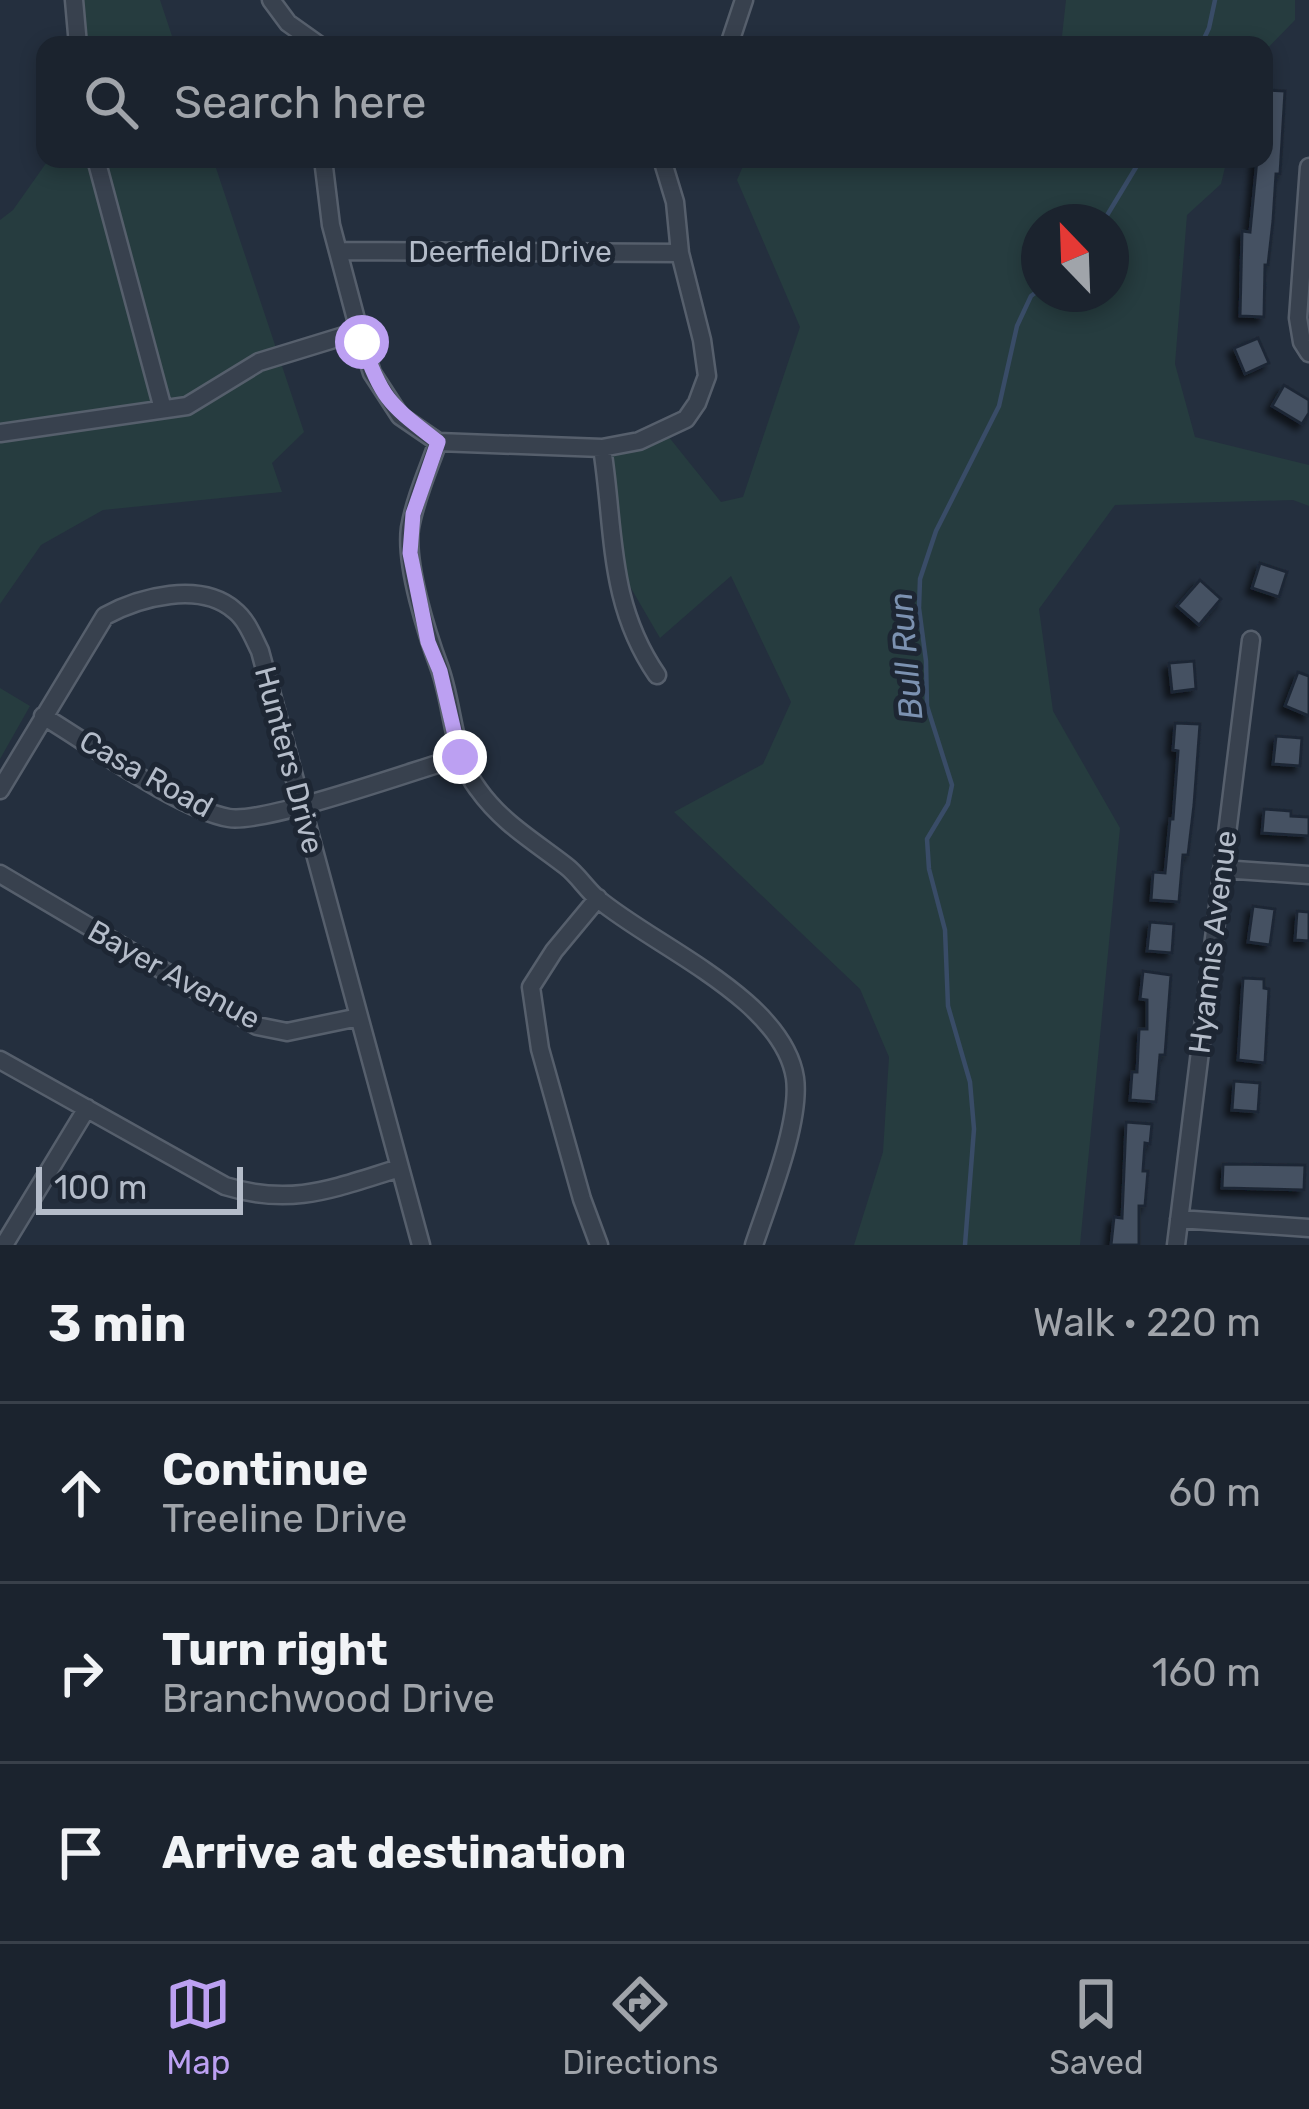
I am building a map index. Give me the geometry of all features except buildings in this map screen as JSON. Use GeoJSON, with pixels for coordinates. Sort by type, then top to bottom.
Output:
{"type":"FeatureCollection","features":[{"type":"Feature","properties":{"kind":"street"},"geometry":{"type":"LineString","coordinates":[[271,0],[288,23],[306,36]]}},
{"type":"Feature","properties":{"kind":"street"},"geometry":{"type":"LineString","coordinates":[[732,36],[744,0]]}},
{"type":"Feature","properties":{"kind":"street"},"geometry":{"type":"LineString","coordinates":[[1309,167],[1298,319],[1309,353]]}},
{"type":"Feature","properties":{"kind":"street"},"geometry":{"type":"LineString","coordinates":[[98,168],[163,409]]}},
{"type":"Feature","properties":{"kind":"street"},"geometry":{"type":"LineString","coordinates":[[324,168],[331,225],[372,373],[400,416],[438,442],[602,448],[658,433],[686,419],[698,403],[707,376],[665,168]]}},
{"type":"Feature","properties":{"kind":"street","name":"Deerfield Drive"},"geometry":{"type":"LineString","coordinates":[[340,251],[680,253]]}},
{"type":"Feature","properties":{"kind":"street"},"geometry":{"type":"LineString","coordinates":[[0,434],[187,406],[259,362],[360,331]]}},
{"type":"Feature","properties":{"kind":"street"},"geometry":{"type":"LineString","coordinates":[[438,442],[413,514],[410,553],[428,642],[440,671],[460,757],[491,806],[533,845],[569,868],[598,898],[708,976],[737,991],[761,1017],[795,1077],[779,1170],[754,1245]]}},
{"type":"Feature","properties":{"kind":"street"},"geometry":{"type":"LineString","coordinates":[[602,448],[611,545],[622,600],[642,652],[657,675]]}},
{"type":"Feature","properties":{"kind":"street","name":"Hunters Drive"},"geometry":{"type":"LineString","coordinates":[[0,790],[105,616],[125,604],[196,595],[221,601],[246,623],[260,651],[421,1245]]}},
{"type":"Feature","properties":{"kind":"street","name":"Hyannis Avenue"},"geometry":{"type":"LineString","coordinates":[[1176,1245],[1251,640]]}},
{"type":"Feature","properties":{"kind":"street","name":"Casa Road"},"geometry":{"type":"LineString","coordinates":[[43,716],[206,812],[243,819],[460,757]]}},
{"type":"Feature","properties":{"kind":"street"},"geometry":{"type":"LineString","coordinates":[[1222,869],[1309,875]]}},
{"type":"Feature","properties":{"kind":"street","name":"Bayer Avenue"},"geometry":{"type":"LineString","coordinates":[[0,874],[257,1026],[287,1032],[359,1017]]}},
{"type":"Feature","properties":{"kind":"street"},"geometry":{"type":"LineString","coordinates":[[598,898],[531,987],[540,1049],[599,1245]]}},
{"type":"Feature","properties":{"kind":"street"},"geometry":{"type":"LineString","coordinates":[[0,1060],[225,1186],[257,1196],[278,1199],[306,1194],[400,1168]]}},
{"type":"Feature","properties":{"kind":"street"},"geometry":{"type":"LineString","coordinates":[[10,1243],[87,1108]]}},
{"type":"Feature","properties":{"kind":"street"},"geometry":{"type":"LineString","coordinates":[[1179,1219],[1309,1228]]}},
{"type":"Feature","properties":{"kind":"green space"},"geometry":{"type":"Polygon","coordinates":[[[70,0],[160,0],[172,36],[72,36],[70,0]]]}},
{"type":"Feature","properties":{"kind":"green space"},"geometry":{"type":"Polygon","coordinates":[[[1066,0],[1295,0],[1295,20],[1273,43],[1273,36],[1062,36],[1066,0]]]}},
{"type":"Feature","properties":{"kind":"green space"},"geometry":{"type":"Polygon","coordinates":[[[43,168],[216,168],[304,432],[272,463],[282,492],[103,510],[41,545],[0,604],[0,220],[13,210],[43,168]]]}},
{"type":"Feature","properties":{"kind":"green space"},"geometry":{"type":"Polygon","coordinates":[[[742,168],[1225,168],[1221,184],[1187,215],[1175,364],[1195,437],[1309,465],[1309,506],[1293,500],[1115,505],[1039,609],[1053,711],[1120,828],[1080,1245],[854,1245],[883,1152],[889,1057],[860,989],[674,812],[763,764],[791,702],[731,576],[660,638],[607,547],[605,452],[668,436],[721,502],[743,497],[800,327],[737,180],[742,168]]]}},
{"type":"Feature","properties":{"kind":"green space"},"geometry":{"type":"Polygon","coordinates":[[[0,688],[30,706],[0,759],[0,688]]]}},
{"type":"Feature","properties":{"kind":"waterway","name":"Bull Run"},"geometry":{"type":"LineString","coordinates":[[1205,36],[1215,0]]}},
{"type":"Feature","properties":{"kind":"waterway","name":"Bull Run"},"geometry":{"type":"LineString","coordinates":[[1114,204],[1136,168]]}},
{"type":"Feature","properties":{"kind":"waterway","name":"Bull Run"},"geometry":{"type":"LineString","coordinates":[[965,1245],[974,1129],[970,1082],[948,1006],[945,930],[929,869],[927,839],[948,804],[952,785],[927,706],[920,579],[936,531],[999,406],[1024,312]]}},
{"type":"Feature","properties":{"kind":"route"},"geometry":{"type":"LineString","coordinates":[[362,342],[372,373],[400,416],[438,442],[413,514],[410,553],[428,642],[440,671],[460,757]]}}]}
